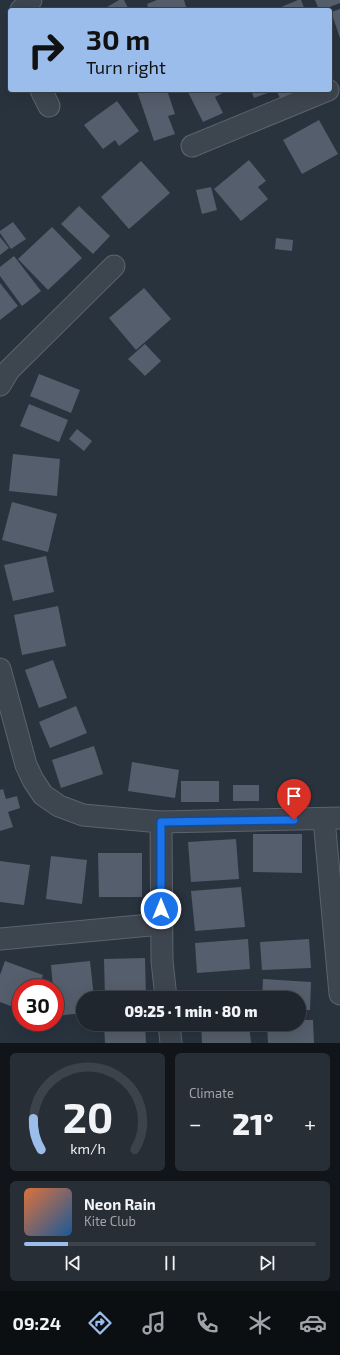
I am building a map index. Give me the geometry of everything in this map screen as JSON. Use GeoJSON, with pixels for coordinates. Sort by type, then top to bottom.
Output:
{"type":"FeatureCollection","features":[{"type":"Feature","properties":{"kind":"street"},"geometry":{"type":"LineString","coordinates":[[23,8],[31,0]]}},
{"type":"Feature","properties":{"kind":"street"},"geometry":{"type":"LineString","coordinates":[[192,146],[324,92]]}},
{"type":"Feature","properties":{"kind":"street"},"geometry":{"type":"LineString","coordinates":[[0,385],[9,370],[114,266]]}},
{"type":"Feature","properties":{"kind":"street"},"geometry":{"type":"LineString","coordinates":[[0,669],[26,765],[33,780],[43,795],[59,806],[83,815],[161,822],[332,818],[340,994]]}},
{"type":"Feature","properties":{"kind":"street"},"geometry":{"type":"LineString","coordinates":[[161,822],[161,924],[162,961],[165,991]]}},
{"type":"Feature","properties":{"kind":"street"},"geometry":{"type":"LineString","coordinates":[[0,939],[161,924]]}},
{"type":"Feature","properties":{"kind":"street"},"geometry":{"type":"LineString","coordinates":[[170,1031],[171,1043]]}},
{"type":"Feature","properties":{"kind":"building"},"geometry":{"type":"Polygon","coordinates":[[[119,0],[124,0],[128,8],[105,8],[119,0]]]}},
{"type":"Feature","properties":{"kind":"building"},"geometry":{"type":"Polygon","coordinates":[[[157,0],[184,0],[186,8],[148,8],[147,4],[157,0]]]}},
{"type":"Feature","properties":{"kind":"building"},"geometry":{"type":"Polygon","coordinates":[[[301,0],[304,8],[279,8],[301,0]]]}},
{"type":"Feature","properties":{"kind":"building"},"geometry":{"type":"Polygon","coordinates":[[[315,0],[340,0],[340,3],[327,8],[318,8],[315,0]]]}},
{"type":"Feature","properties":{"kind":"building"},"geometry":{"type":"Polygon","coordinates":[[[340,9],[340,38],[332,15],[332,12],[340,9]]]}},
{"type":"Feature","properties":{"kind":"building"},"geometry":{"type":"Polygon","coordinates":[[[137,92],[168,92],[175,114],[168,116],[175,134],[154,141],[137,92]]]}},
{"type":"Feature","properties":{"kind":"building"},"geometry":{"type":"Polygon","coordinates":[[[188,92],[225,92],[215,97],[223,113],[203,122],[188,92]]]}},
{"type":"Feature","properties":{"kind":"building"},"geometry":{"type":"Polygon","coordinates":[[[252,92],[270,92],[254,98],[252,92]]]}},
{"type":"Feature","properties":{"kind":"building"},"geometry":{"type":"Polygon","coordinates":[[[277,92],[301,92],[282,102],[277,92]]]}},
{"type":"Feature","properties":{"kind":"building"},"geometry":{"type":"Polygon","coordinates":[[[117,101],[139,131],[119,146],[115,140],[103,149],[84,125],[117,101]]]}},
{"type":"Feature","properties":{"kind":"building"},"geometry":{"type":"Polygon","coordinates":[[[319,120],[338,154],[302,174],[283,140],[319,120]]]}},
{"type":"Feature","properties":{"kind":"building"},"geometry":{"type":"Polygon","coordinates":[[[249,160],[266,181],[258,187],[268,199],[241,221],[214,189],[249,160]]]}},
{"type":"Feature","properties":{"kind":"building"},"geometry":{"type":"Polygon","coordinates":[[[141,161],[170,193],[129,229],[101,197],[141,161]]]}},
{"type":"Feature","properties":{"kind":"building"},"geometry":{"type":"Polygon","coordinates":[[[211,187],[217,210],[202,214],[196,190],[211,187]]]}},
{"type":"Feature","properties":{"kind":"building"},"geometry":{"type":"Polygon","coordinates":[[[79,206],[110,236],[93,254],[61,224],[79,206]]]}},
{"type":"Feature","properties":{"kind":"building"},"geometry":{"type":"Polygon","coordinates":[[[13,222],[26,239],[11,249],[0,231],[13,222]]]}},
{"type":"Feature","properties":{"kind":"building"},"geometry":{"type":"Polygon","coordinates":[[[52,227],[82,258],[48,290],[18,259],[52,227]]]}},
{"type":"Feature","properties":{"kind":"building"},"geometry":{"type":"Polygon","coordinates":[[[0,237],[9,248],[0,255],[0,237]]]}},
{"type":"Feature","properties":{"kind":"building"},"geometry":{"type":"Polygon","coordinates":[[[276,238],[293,240],[292,251],[275,249],[276,238]]]}},
{"type":"Feature","properties":{"kind":"building"},"geometry":{"type":"Polygon","coordinates":[[[14,256],[41,291],[22,306],[0,276],[0,267],[14,256]]]}},
{"type":"Feature","properties":{"kind":"building"},"geometry":{"type":"Polygon","coordinates":[[[0,283],[18,306],[0,320],[0,283]]]}},
{"type":"Feature","properties":{"kind":"building"},"geometry":{"type":"Polygon","coordinates":[[[144,288],[171,319],[136,350],[109,318],[144,288]]]}},
{"type":"Feature","properties":{"kind":"building"},"geometry":{"type":"Polygon","coordinates":[[[145,344],[161,361],[145,376],[128,359],[145,344]]]}},
{"type":"Feature","properties":{"kind":"building"},"geometry":{"type":"Polygon","coordinates":[[[39,374],[80,390],[71,413],[30,396],[39,374]]]}},
{"type":"Feature","properties":{"kind":"building"},"geometry":{"type":"Polygon","coordinates":[[[29,404],[68,420],[59,442],[20,426],[29,404]]]}},
{"type":"Feature","properties":{"kind":"building"},"geometry":{"type":"Polygon","coordinates":[[[77,429],[92,441],[84,451],[69,439],[77,429]]]}},
{"type":"Feature","properties":{"kind":"building"},"geometry":{"type":"Polygon","coordinates":[[[13,454],[60,459],[57,496],[9,491],[13,454]]]}},
{"type":"Feature","properties":{"kind":"building"},"geometry":{"type":"Polygon","coordinates":[[[12,502],[57,514],[48,552],[2,540],[12,502]]]}},
{"type":"Feature","properties":{"kind":"building"},"geometry":{"type":"Polygon","coordinates":[[[46,556],[54,592],[13,601],[4,565],[46,556]]]}},
{"type":"Feature","properties":{"kind":"building"},"geometry":{"type":"Polygon","coordinates":[[[58,606],[66,646],[22,655],[14,615],[58,606]]]}},
{"type":"Feature","properties":{"kind":"building"},"geometry":{"type":"Polygon","coordinates":[[[53,660],[67,698],[39,708],[25,670],[53,660]]]}},
{"type":"Feature","properties":{"kind":"building"},"geometry":{"type":"Polygon","coordinates":[[[76,706],[87,733],[50,748],[39,722],[76,706]]]}},
{"type":"Feature","properties":{"kind":"building"},"geometry":{"type":"Polygon","coordinates":[[[94,746],[103,774],[61,788],[52,760],[94,746]]]}},
{"type":"Feature","properties":{"kind":"building"},"geometry":{"type":"Polygon","coordinates":[[[132,762],[179,770],[175,798],[128,791],[132,762]]]}},
{"type":"Feature","properties":{"kind":"building"},"geometry":{"type":"Polygon","coordinates":[[[181,781],[219,781],[219,802],[181,802],[181,781]]]}},
{"type":"Feature","properties":{"kind":"building"},"geometry":{"type":"Polygon","coordinates":[[[233,785],[259,785],[259,801],[233,801],[233,785]]]}},
{"type":"Feature","properties":{"kind":"building"},"geometry":{"type":"Polygon","coordinates":[[[3,789],[6,799],[17,796],[20,808],[8,812],[13,827],[0,831],[0,790],[3,789]]]}},
{"type":"Feature","properties":{"kind":"building"},"geometry":{"type":"Polygon","coordinates":[[[253,834],[302,834],[302,873],[253,872],[253,834]]]}},
{"type":"Feature","properties":{"kind":"building"},"geometry":{"type":"Polygon","coordinates":[[[236,839],[239,879],[191,882],[188,842],[236,839]]]}},
{"type":"Feature","properties":{"kind":"building"},"geometry":{"type":"Polygon","coordinates":[[[98,853],[142,853],[142,897],[99,897],[98,853]]]}},
{"type":"Feature","properties":{"kind":"building"},"geometry":{"type":"Polygon","coordinates":[[[51,856],[87,860],[82,904],[46,899],[51,856]]]}},
{"type":"Feature","properties":{"kind":"building"},"geometry":{"type":"Polygon","coordinates":[[[0,861],[30,865],[24,905],[0,902],[0,861]]]}},
{"type":"Feature","properties":{"kind":"building"},"geometry":{"type":"Polygon","coordinates":[[[241,887],[245,927],[195,931],[191,891],[241,887]]]}},
{"type":"Feature","properties":{"kind":"building"},"geometry":{"type":"Polygon","coordinates":[[[248,939],[250,969],[197,973],[195,943],[248,939]]]}},
{"type":"Feature","properties":{"kind":"building"},"geometry":{"type":"Polygon","coordinates":[[[309,939],[311,968],[262,970],[260,942],[309,939]]]}},
{"type":"Feature","properties":{"kind":"building"},"geometry":{"type":"Polygon","coordinates":[[[145,958],[146,991],[105,991],[104,959],[145,958]]]}},
{"type":"Feature","properties":{"kind":"building"},"geometry":{"type":"Polygon","coordinates":[[[5,961],[43,975],[42,979],[12,979],[12,1007],[0,1002],[0,975],[5,961]]]}},
{"type":"Feature","properties":{"kind":"building"},"geometry":{"type":"Polygon","coordinates":[[[90,961],[93,991],[76,991],[76,1014],[64,1015],[64,979],[52,979],[51,965],[90,961]]]}},
{"type":"Feature","properties":{"kind":"building"},"geometry":{"type":"Polygon","coordinates":[[[263,979],[311,982],[310,1010],[306,1010],[306,991],[262,991],[263,979]]]}},
{"type":"Feature","properties":{"kind":"building"},"geometry":{"type":"Polygon","coordinates":[[[306,1020],[313,1020],[314,1043],[268,1043],[267,1031],[306,1031],[306,1020]]]}},
{"type":"Feature","properties":{"kind":"building"},"geometry":{"type":"Polygon","coordinates":[[[104,1031],[145,1031],[146,1043],[105,1043],[104,1031]]]}},
{"type":"Feature","properties":{"kind":"building"},"geometry":{"type":"Polygon","coordinates":[[[201,1031],[250,1031],[251,1043],[202,1043],[201,1031]]]}},
{"type":"Feature","properties":{"kind":"route"},"geometry":{"type":"LineString","coordinates":[[161,909],[161,822],[294,820]]}}]}
